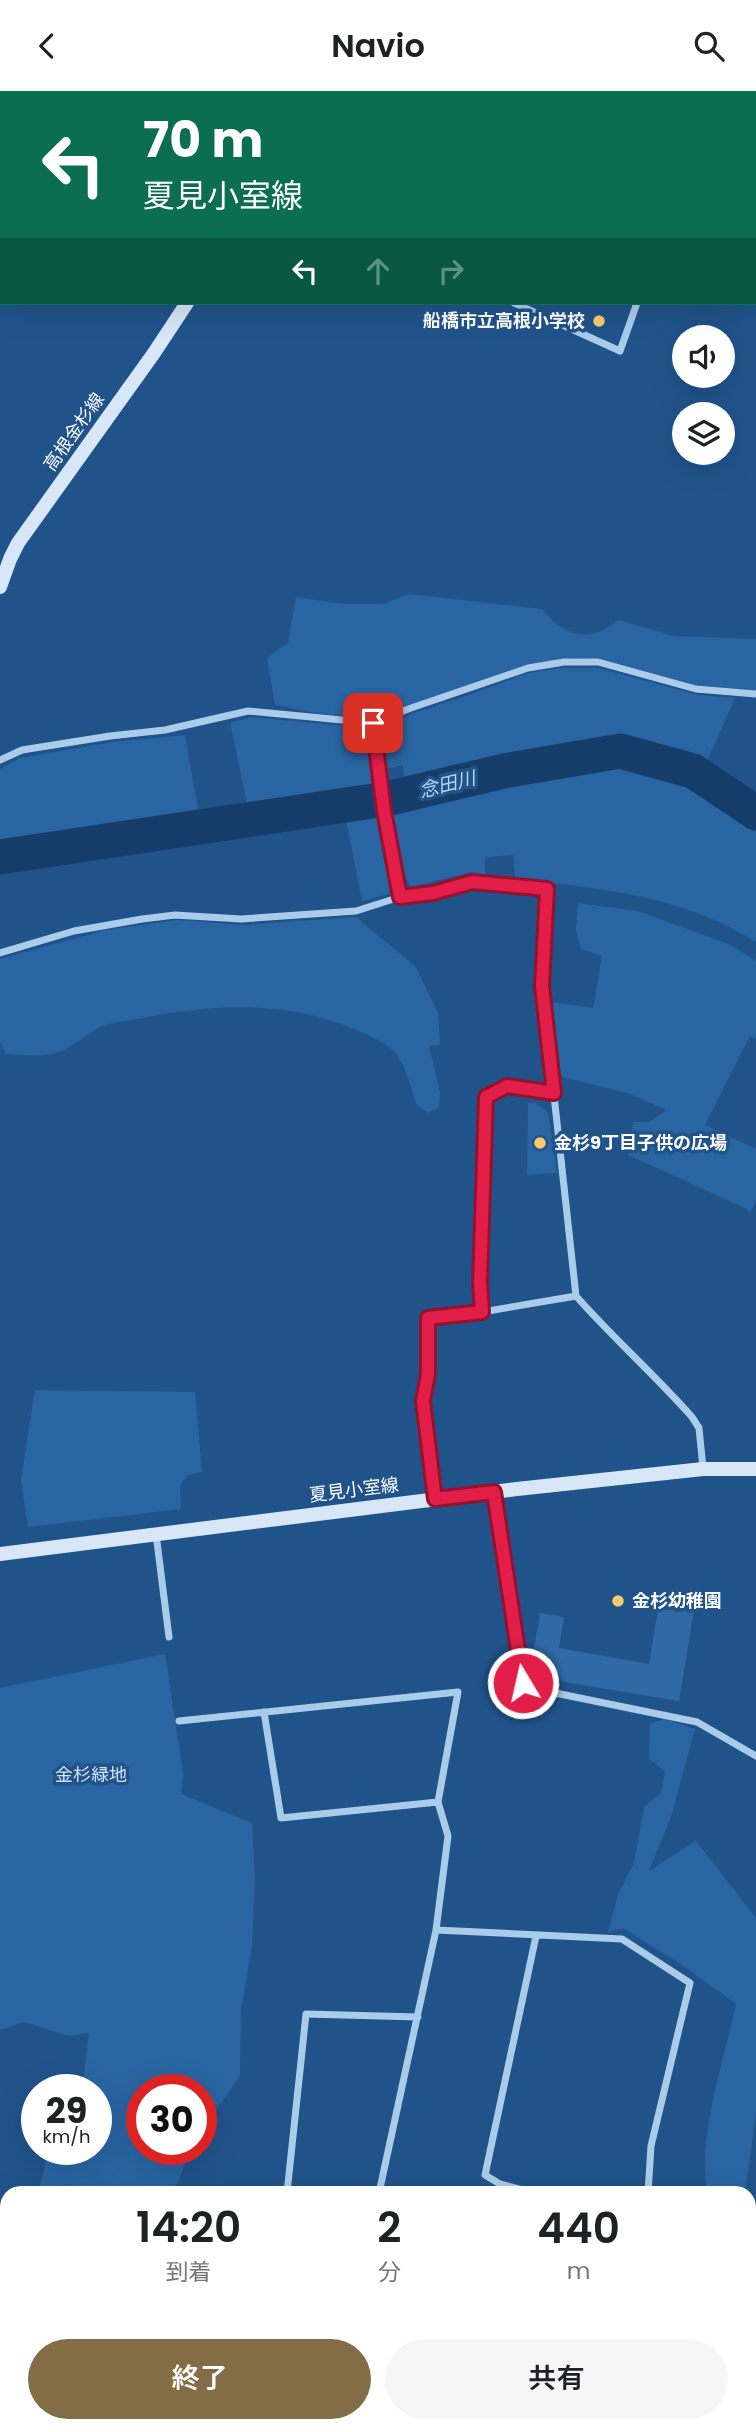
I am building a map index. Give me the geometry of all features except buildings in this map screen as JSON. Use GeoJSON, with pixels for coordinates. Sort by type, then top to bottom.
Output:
{"type":"FeatureCollection","features":[{"type":"Feature","properties":{"kind":"main road","name":"高根金杉線"},"geometry":{"type":"LineString","coordinates":[[0,586],[18,543],[186,305]]}},
{"type":"Feature","properties":{"kind":"main road","name":"夏見小室線"},"geometry":{"type":"LineString","coordinates":[[0,1554],[494,1492],[703,1469],[756,1469]]}},
{"type":"Feature","properties":{"kind":"street"},"geometry":{"type":"LineString","coordinates":[[517,305],[620,351],[637,305]]}},
{"type":"Feature","properties":{"kind":"street"},"geometry":{"type":"LineString","coordinates":[[0,760],[22,750],[165,730],[248,711],[373,723],[528,668],[565,661],[598,662],[696,689],[756,694]]}},
{"type":"Feature","properties":{"kind":"street"},"geometry":{"type":"LineString","coordinates":[[373,723],[384,811],[400,897]]}},
{"type":"Feature","properties":{"kind":"street"},"geometry":{"type":"LineString","coordinates":[[0,953],[74,931],[175,915],[241,919],[356,911],[400,897],[433,893],[472,882],[547,889],[542,986],[576,1296],[692,1417],[699,1428],[703,1469]]}},
{"type":"Feature","properties":{"kind":"street"},"geometry":{"type":"LineString","coordinates":[[482,1312],[480,1282],[486,1097],[507,1086],[554,1093]]}},
{"type":"Feature","properties":{"kind":"street"},"geometry":{"type":"LineString","coordinates":[[435,1499],[423,1401],[428,1374],[428,1318],[576,1296]]}},
{"type":"Feature","properties":{"kind":"street"},"geometry":{"type":"LineString","coordinates":[[494,1492],[523,1683],[526,1687],[697,1722],[756,1756]]}},
{"type":"Feature","properties":{"kind":"street"},"geometry":{"type":"LineString","coordinates":[[156,1534],[169,1637]]}},
{"type":"Feature","properties":{"kind":"street"},"geometry":{"type":"LineString","coordinates":[[179,1721],[458,1692],[438,1802],[448,1836],[436,1930],[381,2186]]}},
{"type":"Feature","properties":{"kind":"street"},"geometry":{"type":"LineString","coordinates":[[264,1712],[281,1818],[438,1802]]}},
{"type":"Feature","properties":{"kind":"street"},"geometry":{"type":"LineString","coordinates":[[436,1930],[622,1940],[690,1983],[651,2146],[648,2186]]}},
{"type":"Feature","properties":{"kind":"street"},"geometry":{"type":"LineString","coordinates":[[508,2186],[485,2175],[536,1936]]}},
{"type":"Feature","properties":{"kind":"street"},"geometry":{"type":"LineString","coordinates":[[289,2186],[306,2014],[418,2017]]}},
{"type":"Feature","properties":{"kind":"green space"},"geometry":{"type":"Polygon","coordinates":[[[409,594],[542,609],[559,625],[577,634],[597,632],[618,620],[674,636],[756,639],[756,691],[696,685],[599,659],[565,658],[528,665],[373,719],[316,713],[275,705],[267,658],[288,643],[296,597],[343,604],[383,604],[409,594]]]}},
{"type":"Feature","properties":{"kind":"green space"},"geometry":{"type":"Polygon","coordinates":[[[562,668],[598,668],[698,695],[735,698],[703,770],[612,744],[504,765],[406,792],[403,765],[384,769],[377,729],[411,714],[528,673],[562,668]]]}},
{"type":"Feature","properties":{"kind":"green space"},"geometry":{"type":"Polygon","coordinates":[[[252,717],[366,728],[376,792],[251,822],[230,723],[252,717]]]}},
{"type":"Feature","properties":{"kind":"green space"},"geometry":{"type":"Polygon","coordinates":[[[185,735],[202,831],[0,868],[0,769],[19,758],[112,742],[185,735]]]}},
{"type":"Feature","properties":{"kind":"green space"},"geometry":{"type":"Polygon","coordinates":[[[616,758],[691,777],[756,819],[756,942],[728,926],[670,904],[609,891],[515,878],[513,855],[485,857],[485,875],[472,872],[411,887],[400,870],[389,806],[502,778],[616,758]]]}},
{"type":"Feature","properties":{"kind":"green space"},"geometry":{"type":"Polygon","coordinates":[[[378,809],[390,881],[389,894],[362,901],[345,815],[378,809]]]}},
{"type":"Feature","properties":{"kind":"green space"},"geometry":{"type":"Polygon","coordinates":[[[578,903],[638,911],[731,945],[756,961],[756,1039],[750,1036],[705,1125],[756,1149],[756,1202],[750,1212],[628,1155],[633,1122],[650,1122],[666,1110],[630,1094],[558,1076],[550,1002],[593,1008],[602,956],[581,949],[576,929],[578,903]]]}},
{"type":"Feature","properties":{"kind":"green space"},"geometry":{"type":"Polygon","coordinates":[[[356,917],[416,967],[438,1013],[440,1045],[429,1046],[440,1092],[439,1107],[428,1113],[416,1104],[400,1060],[385,1044],[335,1022],[282,1010],[229,1007],[175,1012],[116,1022],[94,1030],[64,1050],[43,1055],[6,1054],[0,1042],[0,959],[106,930],[177,920],[241,925],[356,917]]]}},
{"type":"Feature","properties":{"kind":"green space","name":"金杉9丁目子供の広場"},"geometry":{"type":"Polygon","coordinates":[[[528,1103],[536,1103],[548,1112],[557,1173],[527,1175],[528,1103]]]}},
{"type":"Feature","properties":{"kind":"green space"},"geometry":{"type":"Polygon","coordinates":[[[35,1390],[195,1392],[202,1472],[188,1475],[180,1485],[181,1509],[28,1527],[21,1480],[35,1390]]]}},
{"type":"Feature","properties":{"kind":"green space","name":"金杉緑地"},"geometry":{"type":"Polygon","coordinates":[[[165,1654],[183,1773],[181,1794],[252,1823],[255,1880],[252,1947],[241,2010],[240,2076],[217,2108],[217,2074],[126,2074],[126,2165],[184,2165],[177,2186],[40,2186],[45,2165],[112,2165],[112,2074],[84,2074],[89,2033],[68,2036],[24,2022],[0,2030],[0,1688],[165,1654]]]}},
{"type":"Feature","properties":{"kind":"green space"},"geometry":{"type":"Polygon","coordinates":[[[665,1719],[695,1729],[671,1817],[649,1871],[696,1841],[756,1918],[756,2115],[746,2186],[707,2186],[705,2172],[713,2099],[736,2004],[682,1965],[623,1928],[608,1932],[618,1894],[634,1863],[644,1807],[661,1793],[665,1771],[649,1759],[650,1723],[665,1719]]]}},
{"type":"Feature","properties":{"kind":"waterway","name":"念田川"},"geometry":{"type":"LineString","coordinates":[[0,857],[386,799],[504,771],[620,751],[693,771],[756,813]]}},
{"type":"Feature","properties":{"kind":"place","name":"船橋市立高根小学校"},"geometry":{"type":"Point","coordinates":[599,321]}},
{"type":"Feature","properties":{"kind":"place","name":"金杉9丁目子供の広場"},"geometry":{"type":"Point","coordinates":[540,1143]}},
{"type":"Feature","properties":{"kind":"place","name":"金杉幼稚園"},"geometry":{"type":"Point","coordinates":[618,1601]}},
{"type":"Feature","properties":{"kind":"route"},"geometry":{"type":"LineString","coordinates":[[373,723],[384,811],[400,897],[433,893],[472,882],[547,889],[542,986],[554,1093],[507,1086],[486,1097],[480,1282],[482,1312],[428,1318],[428,1374],[423,1401],[435,1499],[494,1492],[523,1683]]}}]}
